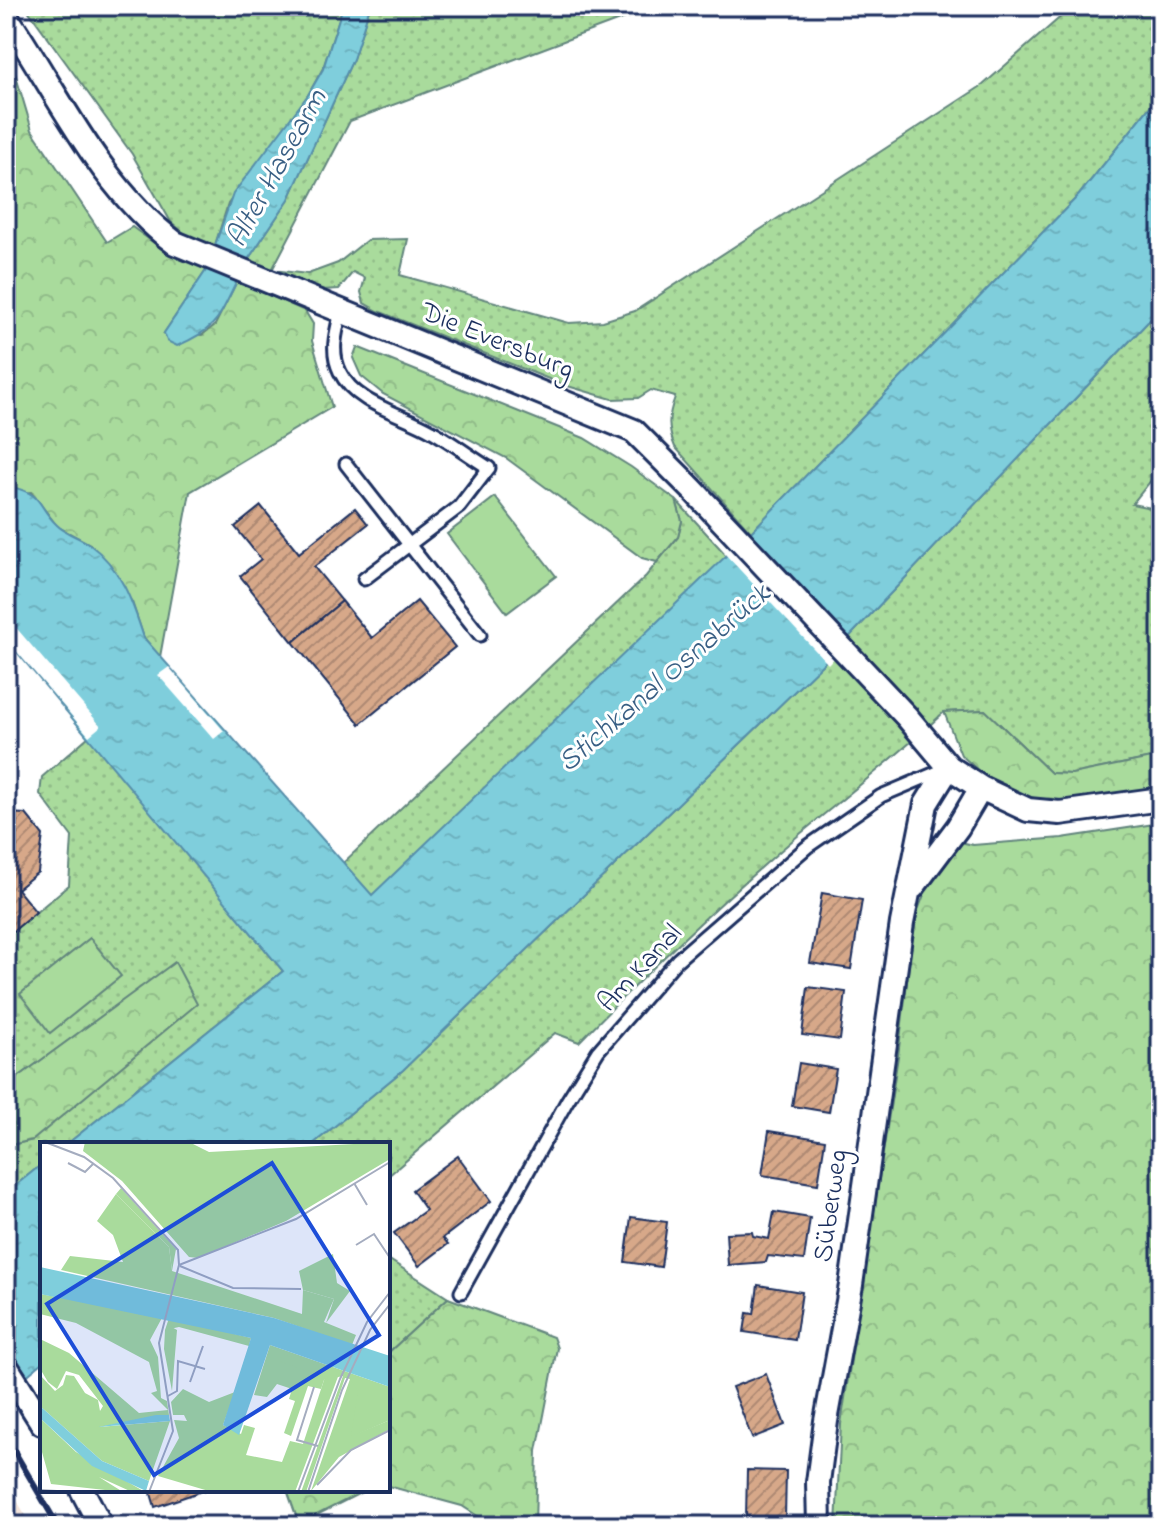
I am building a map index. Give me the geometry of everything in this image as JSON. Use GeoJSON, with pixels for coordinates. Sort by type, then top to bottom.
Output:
{"type":"FeatureCollection","features":[{"type":"Feature","properties":{"kind":"street","name":"Die Eversburg"},"geometry":{"type":"LineString","coordinates":[[6,16],[89,147],[126,196],[160,231],[186,248],[634,431],[907,717],[949,767]]}},
{"type":"Feature","properties":{"kind":"street"},"geometry":{"type":"LineString","coordinates":[[949,767],[981,788],[1028,810],[1060,813],[1161,799]]}},
{"type":"Feature","properties":{"kind":"street","name":"Süberweg"},"geometry":{"type":"LineString","coordinates":[[819,1526],[818,1482],[826,1421],[851,1285],[907,894],[926,804],[949,767]]}},
{"type":"Feature","properties":{"kind":"street","name":"Süberweg"},"geometry":{"type":"LineString","coordinates":[[907,894],[958,827],[981,788]]}},
{"type":"Feature","properties":{"kind":"street"},"geometry":{"type":"LineString","coordinates":[[6,1366],[40,1420]]}},
{"type":"Feature","properties":{"kind":"street"},"geometry":{"type":"LineString","coordinates":[[83,1492],[101,1526]]}},
{"type":"Feature","properties":{"kind":"lane"},"geometry":{"type":"LineString","coordinates":[[341,312],[335,337],[335,355],[341,374],[362,396],[430,430],[489,468],[459,507],[364,579]]}},
{"type":"Feature","properties":{"kind":"lane"},"geometry":{"type":"LineString","coordinates":[[346,464],[480,635]]}},
{"type":"Feature","properties":{"kind":"lane","name":"Am Kanal"},"geometry":{"type":"LineString","coordinates":[[461,1292],[598,1051],[677,960],[807,847],[881,796],[949,767]]}},
{"type":"Feature","properties":{"kind":"shaded area"},"geometry":{"type":"Polygon","coordinates":[[[11,1491],[31,1526],[6,1526],[6,1495],[11,1491]]]}},
{"type":"Feature","properties":{"kind":"green space"},"geometry":{"type":"Polygon","coordinates":[[[25,6],[343,6],[323,68],[308,95],[228,204],[214,248],[191,239],[171,222],[132,154],[25,6]]]}},
{"type":"Feature","properties":{"kind":"green space"},"geometry":{"type":"Polygon","coordinates":[[[370,6],[674,6],[622,19],[350,121],[272,270],[308,274],[338,263],[367,240],[408,239],[400,275],[569,323],[603,321],[635,311],[983,85],[1073,6],[1161,6],[1161,93],[1079,195],[751,532],[675,447],[669,422],[675,397],[651,390],[638,398],[612,399],[564,385],[378,311],[364,303],[361,292],[365,278],[353,272],[339,289],[322,290],[247,261],[289,199],[353,59],[370,6]]]}},
{"type":"Feature","properties":{"kind":"green space"},"geometry":{"type":"Polygon","coordinates":[[[6,51],[32,130],[107,242],[132,227],[165,251],[207,269],[164,333],[202,335],[215,325],[237,281],[305,311],[313,324],[312,341],[332,407],[190,492],[160,657],[144,638],[132,602],[90,544],[58,527],[31,492],[6,497],[6,51]]]}},
{"type":"Feature","properties":{"kind":"green space"},"geometry":{"type":"Polygon","coordinates":[[[1161,308],[1161,468],[1132,504],[1161,510],[1161,756],[1072,774],[1051,773],[985,710],[944,712],[743,884],[579,1042],[555,1033],[390,1174],[390,1142],[315,1142],[403,1070],[835,652],[1161,308]]]}},
{"type":"Feature","properties":{"kind":"green space"},"geometry":{"type":"Polygon","coordinates":[[[357,347],[584,438],[676,500],[682,521],[678,537],[657,562],[642,558],[506,458],[383,394],[361,376],[353,358],[357,347]]]}},
{"type":"Feature","properties":{"kind":"green space"},"geometry":{"type":"Polygon","coordinates":[[[495,497],[556,576],[507,613],[447,534],[495,497]]]}},
{"type":"Feature","properties":{"kind":"green space"},"geometry":{"type":"Polygon","coordinates":[[[676,500],[727,556],[372,896],[343,863],[646,576],[678,537],[682,521],[676,500]]]}},
{"type":"Feature","properties":{"kind":"green space"},"geometry":{"type":"Polygon","coordinates":[[[985,710],[1051,773],[1072,774],[1161,756],[1161,788],[1062,802],[1039,800],[1009,789],[980,772],[961,755],[944,712],[985,710]]]}},
{"type":"Feature","properties":{"kind":"green space"},"geometry":{"type":"Polygon","coordinates":[[[89,736],[283,971],[69,1142],[40,1142],[40,1166],[6,1193],[6,1146],[33,1140],[175,963],[6,1086],[6,937],[69,885],[72,837],[40,794],[42,777],[89,736]]]}},
{"type":"Feature","properties":{"kind":"green space"},"geometry":{"type":"Polygon","coordinates":[[[1161,823],[1161,1526],[836,1526],[841,1424],[898,1056],[911,949],[918,910],[930,880],[960,842],[973,845],[1062,838],[1161,823]]]}},
{"type":"Feature","properties":{"kind":"green space"},"geometry":{"type":"Polygon","coordinates":[[[90,938],[121,976],[50,1033],[20,994],[90,938]]]}},
{"type":"Feature","properties":{"kind":"green space"},"geometry":{"type":"Polygon","coordinates":[[[175,962],[197,1004],[33,1140],[6,1146],[6,1086],[175,962]]]}},
{"type":"Feature","properties":{"kind":"green space"},"geometry":{"type":"Polygon","coordinates":[[[390,1260],[448,1298],[390,1351],[390,1260]]]}},
{"type":"Feature","properties":{"kind":"green space"},"geometry":{"type":"Polygon","coordinates":[[[448,1298],[553,1337],[557,1348],[537,1451],[535,1526],[493,1526],[462,1506],[390,1487],[390,1351],[448,1298]]]}},
{"type":"Feature","properties":{"kind":"green space"},"geometry":{"type":"Polygon","coordinates":[[[288,1492],[362,1492],[299,1524],[288,1492]]]}},
{"type":"Feature","properties":{"kind":"water","name":"Alter Hasearm"},"geometry":{"type":"Polygon","coordinates":[[[343,6],[370,6],[353,59],[289,199],[247,261],[214,248],[233,194],[308,95],[323,69],[343,6]]]}},
{"type":"Feature","properties":{"kind":"water","name":"Stichkanal Osnabrück"},"geometry":{"type":"Polygon","coordinates":[[[1161,93],[1161,308],[835,652],[403,1070],[315,1142],[69,1142],[283,971],[6,639],[6,497],[12,487],[35,497],[57,525],[89,544],[110,563],[130,599],[144,638],[372,895],[751,532],[1079,195],[1161,93]]]}},
{"type":"Feature","properties":{"kind":"water"},"geometry":{"type":"Polygon","coordinates":[[[207,269],[237,281],[209,328],[177,346],[167,341],[164,333],[207,269]]]}},
{"type":"Feature","properties":{"kind":"water"},"geometry":{"type":"Polygon","coordinates":[[[40,1166],[40,1365],[6,1393],[6,1193],[40,1166]]]}},
{"type":"Feature","properties":{"kind":"pier"},"geometry":{"type":"Polygon","coordinates":[[[748,529],[852,639],[828,664],[724,553],[748,529]]]}},
{"type":"Feature","properties":{"kind":"pier"},"geometry":{"type":"Polygon","coordinates":[[[6,616],[101,726],[89,736],[6,639],[6,616]]]}},
{"type":"Feature","properties":{"kind":"pier"},"geometry":{"type":"Polygon","coordinates":[[[169,667],[224,731],[214,739],[158,675],[169,667]]]}},
{"type":"Feature","properties":{"kind":"building"},"geometry":{"type":"Polygon","coordinates":[[[261,506],[299,553],[355,508],[368,524],[314,567],[342,601],[293,642],[240,576],[261,559],[235,527],[261,506]]]}},
{"type":"Feature","properties":{"kind":"building"},"geometry":{"type":"Polygon","coordinates":[[[342,601],[372,638],[417,601],[455,647],[360,724],[293,642],[342,601]]]}},
{"type":"Feature","properties":{"kind":"building"},"geometry":{"type":"Polygon","coordinates":[[[6,813],[26,814],[43,835],[38,872],[17,889],[36,912],[6,937],[6,813]]]}},
{"type":"Feature","properties":{"kind":"building"},"geometry":{"type":"Polygon","coordinates":[[[822,893],[862,900],[851,969],[810,963],[822,893]]]}},
{"type":"Feature","properties":{"kind":"building"},"geometry":{"type":"Polygon","coordinates":[[[808,987],[846,992],[840,1040],[802,1035],[808,987]]]}},
{"type":"Feature","properties":{"kind":"building"},"geometry":{"type":"Polygon","coordinates":[[[799,1063],[836,1069],[829,1112],[792,1106],[799,1063]]]}},
{"type":"Feature","properties":{"kind":"building"},"geometry":{"type":"Polygon","coordinates":[[[769,1131],[825,1140],[818,1184],[762,1175],[769,1131]]]}},
{"type":"Feature","properties":{"kind":"building"},"geometry":{"type":"Polygon","coordinates":[[[458,1156],[491,1201],[443,1238],[448,1244],[419,1266],[394,1233],[426,1210],[412,1190],[458,1156]]]}},
{"type":"Feature","properties":{"kind":"building"},"geometry":{"type":"Polygon","coordinates":[[[774,1212],[810,1218],[804,1260],[768,1256],[766,1262],[728,1265],[726,1233],[752,1232],[753,1236],[769,1239],[774,1212]]]}},
{"type":"Feature","properties":{"kind":"building"},"geometry":{"type":"Polygon","coordinates":[[[631,1217],[667,1222],[661,1267],[625,1262],[631,1217]]]}},
{"type":"Feature","properties":{"kind":"building"},"geometry":{"type":"Polygon","coordinates":[[[758,1285],[802,1292],[795,1340],[744,1332],[747,1313],[754,1314],[758,1285]]]}},
{"type":"Feature","properties":{"kind":"building"},"geometry":{"type":"Polygon","coordinates":[[[766,1374],[785,1425],[752,1438],[732,1387],[766,1374]]]}},
{"type":"Feature","properties":{"kind":"building"},"geometry":{"type":"Polygon","coordinates":[[[747,1470],[786,1471],[785,1518],[746,1517],[747,1470]]]}},
{"type":"Feature","properties":{"kind":"building"},"geometry":{"type":"Polygon","coordinates":[[[151,1492],[199,1492],[155,1507],[151,1492]]]}},
{"type":"Feature","properties":{"kind":"railway"},"geometry":{"type":"LineString","coordinates":[[6,1437],[58,1526]]}}]}
